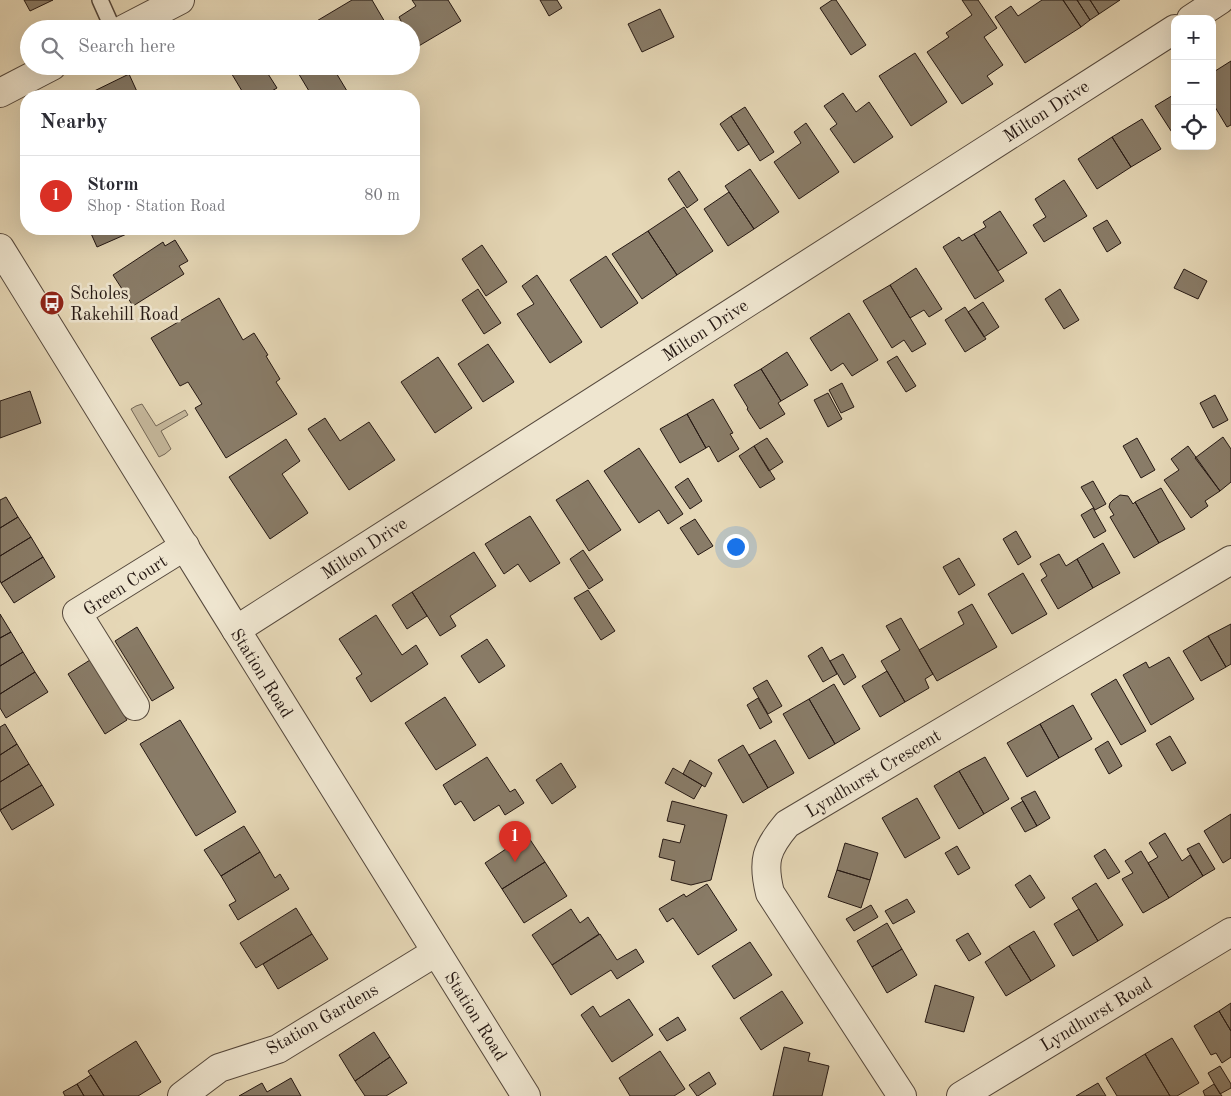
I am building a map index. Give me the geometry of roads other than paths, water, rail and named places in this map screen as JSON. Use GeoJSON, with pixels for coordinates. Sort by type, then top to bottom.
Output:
{"type":"FeatureCollection","features":[{"type":"Feature","properties":{"kind":"street"},"geometry":{"type":"LineString","coordinates":[[1197,15],[1220,0]]}},
{"type":"Feature","properties":{"kind":"street"},"geometry":{"type":"LineString","coordinates":[[140,20],[174,1]]}},
{"type":"Feature","properties":{"kind":"street","name":"Milton Drive"},"geometry":{"type":"LineString","coordinates":[[236,630],[1171,32]]}},
{"type":"Feature","properties":{"kind":"street"},"geometry":{"type":"LineString","coordinates":[[0,93],[35,75]]}},
{"type":"Feature","properties":{"kind":"street","name":"Station Road"},"geometry":{"type":"LineString","coordinates":[[0,248],[526,1096]]}},
{"type":"Feature","properties":{"kind":"street","name":"Green Court"},"geometry":{"type":"LineString","coordinates":[[135,706],[76,613],[185,546]]}},
{"type":"Feature","properties":{"kind":"street","name":"Lyndhurst Crescent"},"geometry":{"type":"LineString","coordinates":[[902,1096],[770,893],[766,874],[767,856],[774,839],[787,824],[1231,560]]}},
{"type":"Feature","properties":{"kind":"street","name":"Lyndhurst Road"},"geometry":{"type":"LineString","coordinates":[[961,1096],[1231,932]]}},
{"type":"Feature","properties":{"kind":"street","name":"Station Gardens"},"geometry":{"type":"LineString","coordinates":[[182,1096],[218,1068],[278,1049],[436,952]]}},
{"type":"Feature","properties":{"kind":"lane"},"geometry":{"type":"LineString","coordinates":[[100,0],[109,20]]}},
{"type":"Feature","properties":{"kind":"place","name":"Scholes Rakehill Road"},"geometry":{"type":"Point","coordinates":[52,303]}},
{"type":"Feature","properties":{"kind":"place","name":"Storm"},"geometry":{"type":"Point","coordinates":[515,862]}}]}
